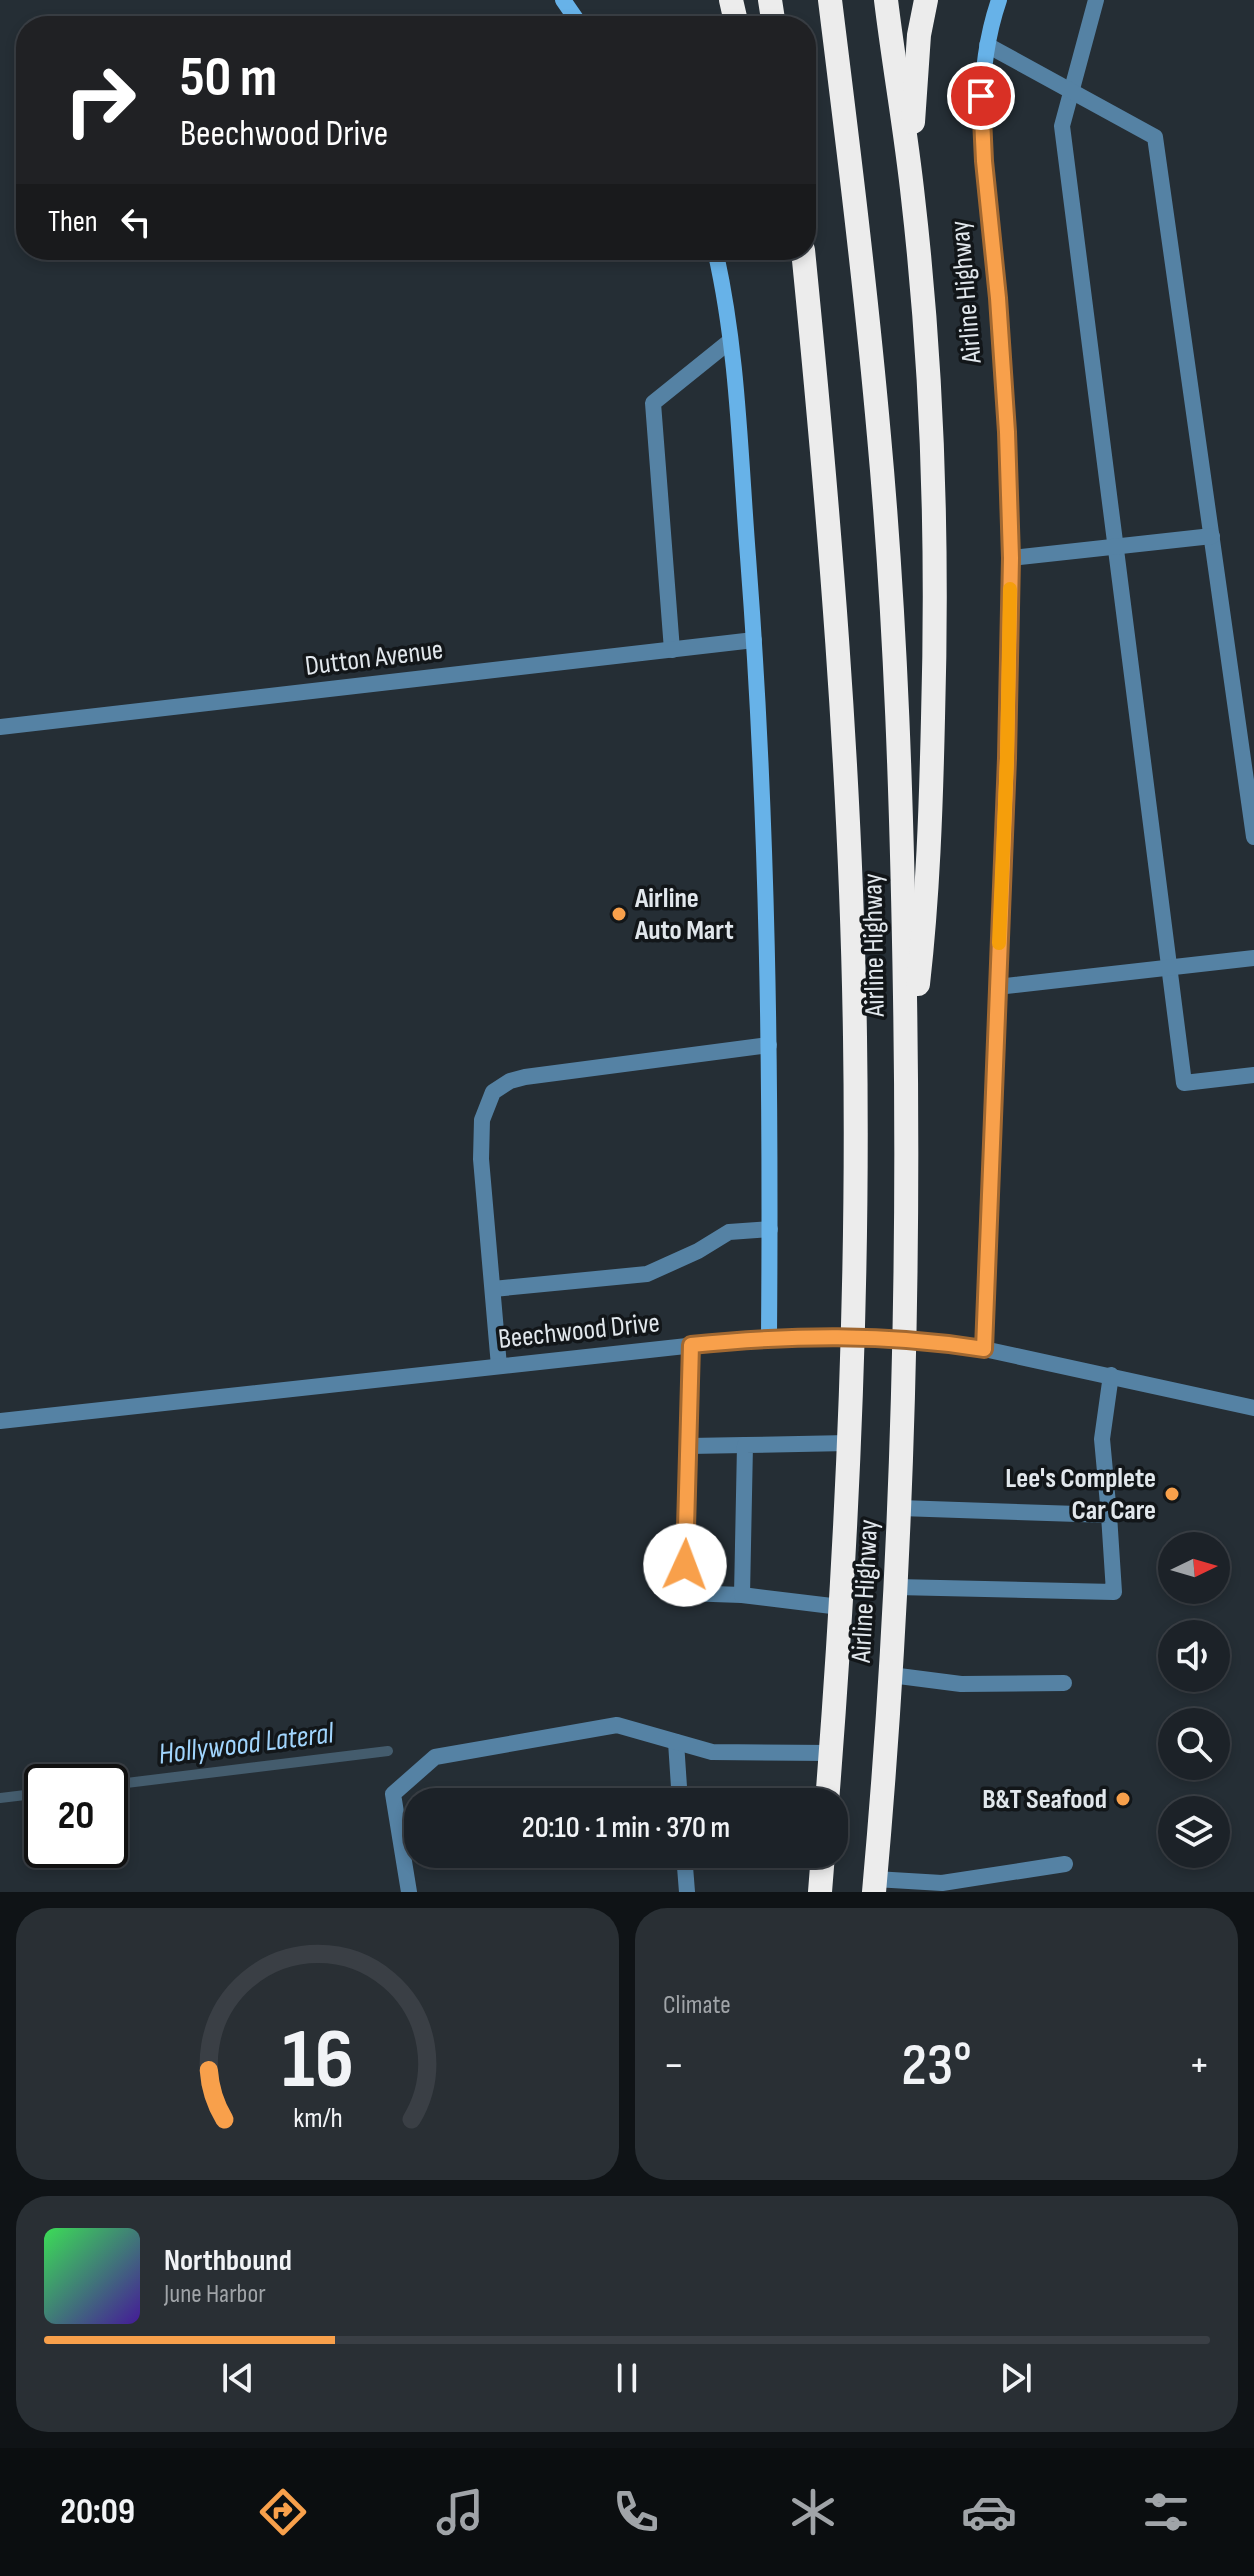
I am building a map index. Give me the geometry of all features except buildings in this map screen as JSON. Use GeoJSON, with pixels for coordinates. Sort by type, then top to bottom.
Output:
{"type":"FeatureCollection","features":[{"type":"Feature","properties":{"kind":"highway","name":"Airline Highway"},"geometry":{"type":"LineString","coordinates":[[830,0],[879,436],[901,793],[908,1196],[905,1338],[896,1587],[875,1886]]}},
{"type":"Feature","properties":{"kind":"highway"},"geometry":{"type":"LineString","coordinates":[[886,0],[913,196],[927,345],[936,632],[924,922],[907,1082]]}},
{"type":"Feature","properties":{"kind":"highway"},"geometry":{"type":"LineString","coordinates":[[913,196],[914,86],[926,0]]}},
{"type":"Feature","properties":{"kind":"highway","name":"Airline Highway"},"geometry":{"type":"LineString","coordinates":[[804,260],[824,457],[842,741],[852,942],[855,1120],[848,1443],[828,1788]]}},
{"type":"Feature","properties":{"kind":"highway"},"geometry":{"type":"LineString","coordinates":[[820,1892],[822,1868]]}},
{"type":"Feature","properties":{"kind":"street","name":"Airline Highway"},"geometry":{"type":"LineString","coordinates":[[984,1349],[1007,758],[1011,558],[998,298],[981,120],[987,45],[999,0]]}},
{"type":"Feature","properties":{"kind":"street"},"geometry":{"type":"LineString","coordinates":[[1096,0],[1062,126],[1184,1083],[1254,1075]]}},
{"type":"Feature","properties":{"kind":"street"},"geometry":{"type":"LineString","coordinates":[[987,45],[1155,137],[1254,837]]}},
{"type":"Feature","properties":{"kind":"street"},"geometry":{"type":"LineString","coordinates":[[717,260],[730,341],[754,640],[767,929],[769,1337]]}},
{"type":"Feature","properties":{"kind":"street"},"geometry":{"type":"LineString","coordinates":[[672,650],[653,403],[730,341]]}},
{"type":"Feature","properties":{"kind":"street"},"geometry":{"type":"LineString","coordinates":[[1011,558],[1212,536]]}},
{"type":"Feature","properties":{"kind":"street","name":"Dutton Avenue"},"geometry":{"type":"LineString","coordinates":[[0,727],[754,640]]}},
{"type":"Feature","properties":{"kind":"street"},"geometry":{"type":"LineString","coordinates":[[997,987],[1254,958]]}},
{"type":"Feature","properties":{"kind":"street"},"geometry":{"type":"LineString","coordinates":[[499,1366],[481,1159],[482,1120],[493,1092],[510,1081],[525,1077],[769,1045]]}},
{"type":"Feature","properties":{"kind":"street"},"geometry":{"type":"LineString","coordinates":[[493,1289],[647,1274],[698,1251],[729,1232],[770,1229]]}},
{"type":"Feature","properties":{"kind":"street","name":"Beechwood Drive"},"geometry":{"type":"LineString","coordinates":[[0,1421],[769,1337],[905,1338],[984,1349],[1254,1408]]}},
{"type":"Feature","properties":{"kind":"street"},"geometry":{"type":"LineString","coordinates":[[691,1345],[684,1593],[742,1595],[840,1607]]}},
{"type":"Feature","properties":{"kind":"street"},"geometry":{"type":"LineString","coordinates":[[896,1587],[1114,1592],[1102,1439],[1111,1375]]}},
{"type":"Feature","properties":{"kind":"street"},"geometry":{"type":"LineString","coordinates":[[689,1446],[848,1443]]}},
{"type":"Feature","properties":{"kind":"street"},"geometry":{"type":"LineString","coordinates":[[742,1595],[745,1445]]}},
{"type":"Feature","properties":{"kind":"street"},"geometry":{"type":"LineString","coordinates":[[900,1508],[1109,1515]]}},
{"type":"Feature","properties":{"kind":"street"},"geometry":{"type":"LineString","coordinates":[[891,1675],[961,1684],[1064,1683]]}},
{"type":"Feature","properties":{"kind":"street"},"geometry":{"type":"LineString","coordinates":[[409,1892],[393,1794],[435,1757],[617,1725],[712,1752],[831,1753]]}},
{"type":"Feature","properties":{"kind":"street"},"geometry":{"type":"LineString","coordinates":[[676,1742],[679,1788]]}},
{"type":"Feature","properties":{"kind":"street"},"geometry":{"type":"LineString","coordinates":[[875,1886],[942,1883],[1065,1864]]}},
{"type":"Feature","properties":{"kind":"street"},"geometry":{"type":"LineString","coordinates":[[685,1868],[687,1892]]}},
{"type":"Feature","properties":{"kind":"waterway","name":"Hollywood Lateral"},"geometry":{"type":"LineString","coordinates":[[128,1783],[388,1751]]}},
{"type":"Feature","properties":{"kind":"waterway","name":"Hollywood Lateral"},"geometry":{"type":"LineString","coordinates":[[0,1798],[24,1795]]}},
{"type":"Feature","properties":{"kind":"slow traffic"},"geometry":{"type":"LineString","coordinates":[[999,943],[1010,589]]}},
{"type":"Feature","properties":{"kind":"place","name":"Airline Auto Mart"},"geometry":{"type":"Point","coordinates":[619,914]}},
{"type":"Feature","properties":{"kind":"place","name":"Lee's Complete Car Care"},"geometry":{"type":"Point","coordinates":[1172,1494]}},
{"type":"Feature","properties":{"kind":"place","name":"B&T Seafood"},"geometry":{"type":"Point","coordinates":[1123,1799]}},
{"type":"Feature","properties":{"kind":"route"},"geometry":{"type":"LineString","coordinates":[[685,1565],[691,1345],[769,1337],[852,1337],[905,1338],[984,1349],[1007,758],[1011,558],[1007,432],[981,96]]}}]}
